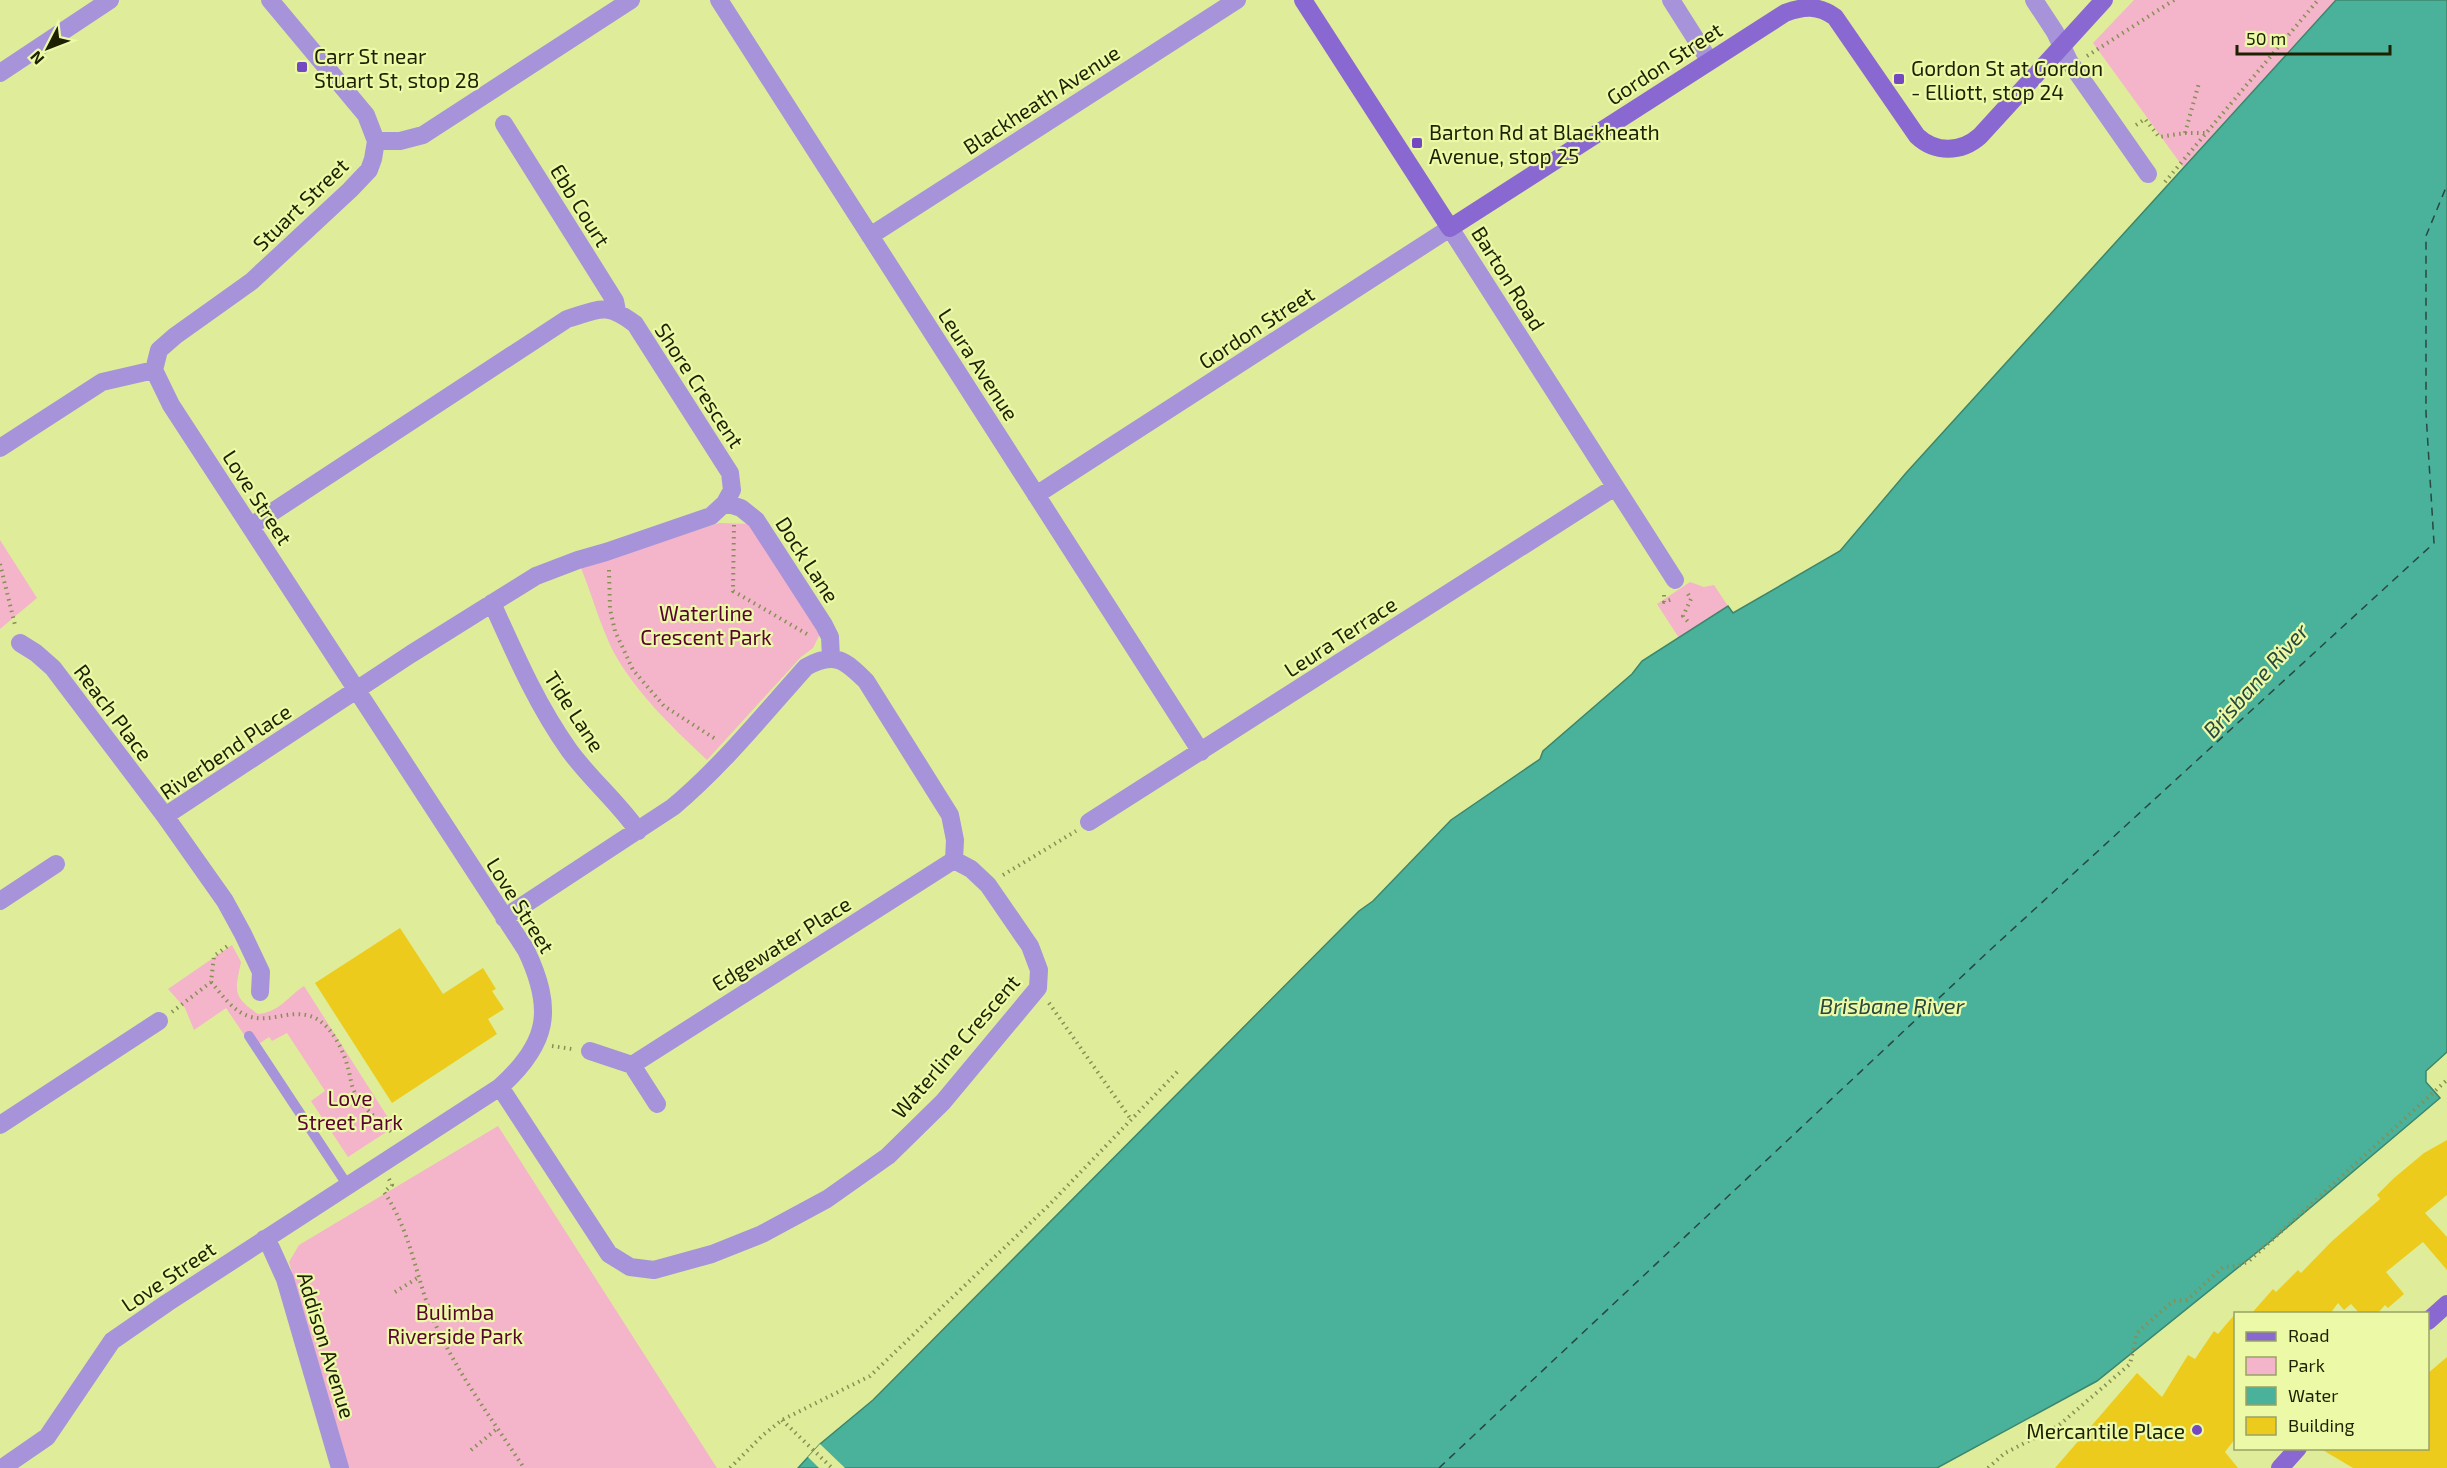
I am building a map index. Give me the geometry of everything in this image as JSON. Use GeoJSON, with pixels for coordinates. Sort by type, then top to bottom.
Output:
{"type":"FeatureCollection","features":[{"type":"Feature","properties":{"kind":"street"},"geometry":{"type":"LineString","coordinates":[[0,73],[110,0]]}},
{"type":"Feature","properties":{"kind":"street"},"geometry":{"type":"LineString","coordinates":[[270,0],[364,112],[372,126],[376,141],[400,141],[423,135],[631,0]]}},
{"type":"Feature","properties":{"kind":"street","name":"Leura Avenue"},"geometry":{"type":"LineString","coordinates":[[718,0],[1201,752]]}},
{"type":"Feature","properties":{"kind":"street","name":"Blackheath Avenue"},"geometry":{"type":"LineString","coordinates":[[870,236],[1237,0]]}},
{"type":"Feature","properties":{"kind":"street","name":"Barton Road"},"geometry":{"type":"LineString","coordinates":[[1303,0],[1681,587]]}},
{"type":"Feature","properties":{"kind":"street"},"geometry":{"type":"LineString","coordinates":[[1671,0],[1710,60]]}},
{"type":"Feature","properties":{"kind":"street"},"geometry":{"type":"LineString","coordinates":[[2034,0],[2069,62],[2148,174]]}},
{"type":"Feature","properties":{"kind":"street","name":"Gordon Street"},"geometry":{"type":"LineString","coordinates":[[1036,495],[1785,13],[1808,7],[1819,8],[1835,17],[1917,136],[1932,146],[1947,149],[1973,142],[2104,0]]}},
{"type":"Feature","properties":{"kind":"street","name":"Ebb Court"},"geometry":{"type":"LineString","coordinates":[[504,124],[615,301],[617,311]]}},
{"type":"Feature","properties":{"kind":"street","name":"Stuart Street"},"geometry":{"type":"LineString","coordinates":[[154,370],[159,350],[252,281],[350,190],[369,170],[376,141]]}},
{"type":"Feature","properties":{"kind":"street"},"geometry":{"type":"LineString","coordinates":[[251,526],[567,319],[597,310],[617,311]]}},
{"type":"Feature","properties":{"kind":"street","name":"Shore Crescent"},"geometry":{"type":"LineString","coordinates":[[617,311],[635,324],[730,473],[732,490],[730,504]]}},
{"type":"Feature","properties":{"kind":"street"},"geometry":{"type":"LineString","coordinates":[[0,447],[102,382],[154,370]]}},
{"type":"Feature","properties":{"kind":"street","name":"Love Street"},"geometry":{"type":"LineString","coordinates":[[2,1468],[47,1437],[112,1341],[264,1239],[500,1087],[518,1071],[536,1044],[544,1002],[539,976],[526,950],[171,405],[154,370]]}},
{"type":"Feature","properties":{"kind":"street","name":"Leura Terrace"},"geometry":{"type":"LineString","coordinates":[[1089,822],[1615,487]]}},
{"type":"Feature","properties":{"kind":"street"},"geometry":{"type":"LineString","coordinates":[[357,691],[536,576],[711,516],[730,504]]}},
{"type":"Feature","properties":{"kind":"street","name":"Dock Lane"},"geometry":{"type":"LineString","coordinates":[[730,504],[741,508],[756,520],[827,632],[831,658]]}},
{"type":"Feature","properties":{"kind":"street","name":"Tide Lane"},"geometry":{"type":"LineString","coordinates":[[492,603],[534,694],[564,742],[638,831]]}},
{"type":"Feature","properties":{"kind":"street","name":"Reach Place"},"geometry":{"type":"LineString","coordinates":[[20,643],[53,668],[165,816]]}},
{"type":"Feature","properties":{"kind":"street"},"geometry":{"type":"LineString","coordinates":[[504,918],[638,831],[697,788],[806,667],[818,660],[831,658],[848,663],[866,681],[950,815],[955,840],[954,860]]}},
{"type":"Feature","properties":{"kind":"street","name":"Riverbend Place"},"geometry":{"type":"LineString","coordinates":[[261,992],[261,972],[225,901],[165,816],[357,691]]}},
{"type":"Feature","properties":{"kind":"street","name":"Waterline Crescent"},"geometry":{"type":"LineString","coordinates":[[500,1087],[609,1254],[630,1267],[654,1270],[712,1254],[762,1234],[827,1199],[888,1156],[943,1102],[1038,988],[1039,970],[1030,946],[988,885],[971,869],[954,860]]}},
{"type":"Feature","properties":{"kind":"street","name":"Edgewater Place"},"geometry":{"type":"LineString","coordinates":[[632,1065],[954,860]]}},
{"type":"Feature","properties":{"kind":"street"},"geometry":{"type":"LineString","coordinates":[[0,901],[56,864]]}},
{"type":"Feature","properties":{"kind":"street"},"geometry":{"type":"LineString","coordinates":[[3,1118],[159,1021]]}},
{"type":"Feature","properties":{"kind":"street"},"geometry":{"type":"LineString","coordinates":[[590,1051],[632,1065],[657,1104]]}},
{"type":"Feature","properties":{"kind":"street","name":"Addison Avenue"},"geometry":{"type":"LineString","coordinates":[[264,1239],[271,1248],[285,1279],[340,1468]]}},
{"type":"Feature","properties":{"kind":"street"},"geometry":{"type":"LineString","coordinates":[[2429,1319],[2447,1304]]}},
{"type":"Feature","properties":{"kind":"street"},"geometry":{"type":"LineString","coordinates":[[2280,1468],[2297,1450]]}},
{"type":"Feature","properties":{"kind":"lane"},"geometry":{"type":"LineString","coordinates":[[249,1036],[348,1186]]}},
{"type":"Feature","properties":{"kind":"path"},"geometry":{"type":"LineString","coordinates":[[2085,57],[2174,0]]}},
{"type":"Feature","properties":{"kind":"path"},"geometry":{"type":"LineString","coordinates":[[2148,174],[2166,183],[2318,0]]}},
{"type":"Feature","properties":{"kind":"path"},"geometry":{"type":"LineString","coordinates":[[2185,133],[2199,83]]}},
{"type":"Feature","properties":{"kind":"path"},"geometry":{"type":"LineString","coordinates":[[2121,136],[2145,119],[2158,137],[2207,133]]}},
{"type":"Feature","properties":{"kind":"path"},"geometry":{"type":"LineString","coordinates":[[730,504],[733,591],[820,642],[827,632]]}},
{"type":"Feature","properties":{"kind":"path"},"geometry":{"type":"LineString","coordinates":[[606,552],[610,577],[610,609],[615,631],[633,670],[664,706],[733,749]]}},
{"type":"Feature","properties":{"kind":"path"},"geometry":{"type":"LineString","coordinates":[[0,564],[20,643]]}},
{"type":"Feature","properties":{"kind":"path"},"geometry":{"type":"LineString","coordinates":[[1681,587],[1691,599],[1683,616],[1690,624]]}},
{"type":"Feature","properties":{"kind":"path"},"geometry":{"type":"LineString","coordinates":[[988,885],[1089,822]]}},
{"type":"Feature","properties":{"kind":"path"},"geometry":{"type":"LineString","coordinates":[[243,934],[214,956],[211,982],[229,1004],[247,1016],[269,1018],[291,1013],[308,1015],[321,1022],[343,1052],[352,1087],[358,1100],[383,1122],[405,1149]]}},
{"type":"Feature","properties":{"kind":"path"},"geometry":{"type":"LineString","coordinates":[[159,1021],[211,982]]}},
{"type":"Feature","properties":{"kind":"path"},"geometry":{"type":"LineString","coordinates":[[1038,988],[1130,1118]]}},
{"type":"Feature","properties":{"kind":"path"},"geometry":{"type":"LineString","coordinates":[[249,1036],[247,1016],[261,992]]}},
{"type":"Feature","properties":{"kind":"path"},"geometry":{"type":"LineString","coordinates":[[536,1044],[590,1051]]}},
{"type":"Feature","properties":{"kind":"path"},"geometry":{"type":"LineString","coordinates":[[730,1468],[762,1435],[782,1420],[870,1376],[1048,1206],[1130,1118],[1180,1069]]}},
{"type":"Feature","properties":{"kind":"path"},"geometry":{"type":"LineString","coordinates":[[1988,1468],[2005,1454],[2058,1426],[2130,1364],[2137,1333],[2173,1301],[2187,1300],[2223,1267],[2238,1266],[2248,1261],[2447,1080]]}},
{"type":"Feature","properties":{"kind":"path"},"geometry":{"type":"LineString","coordinates":[[380,1166],[392,1185],[384,1192],[394,1206],[411,1244],[419,1277],[436,1325],[450,1354],[524,1468]]}},
{"type":"Feature","properties":{"kind":"path"},"geometry":{"type":"LineString","coordinates":[[395,1292],[419,1277]]}},
{"type":"Feature","properties":{"kind":"path"},"geometry":{"type":"LineString","coordinates":[[782,1420],[831,1468]]}},
{"type":"Feature","properties":{"kind":"path"},"geometry":{"type":"LineString","coordinates":[[471,1450],[498,1428]]}},
{"type":"Feature","properties":{"kind":"green space"},"geometry":{"type":"Polygon","coordinates":[[[2134,0],[2336,0],[2183,167],[2093,43],[2134,0]]]}},
{"type":"Feature","properties":{"kind":"green space","name":"Waterline Crescent Park"},"geometry":{"type":"Polygon","coordinates":[[[719,523],[752,524],[821,632],[813,648],[801,657],[707,760],[655,709],[622,666],[604,631],[581,568],[719,523]]]}},
{"type":"Feature","properties":{"kind":"green space"},"geometry":{"type":"Polygon","coordinates":[[[0,540],[37,598],[0,629],[0,540]]]}},
{"type":"Feature","properties":{"kind":"green space"},"geometry":{"type":"Polygon","coordinates":[[[1690,582],[1704,587],[1714,585],[1728,606],[1679,638],[1657,604],[1690,582]]]}},
{"type":"Feature","properties":{"kind":"green space","name":"Love Street Park"},"geometry":{"type":"Polygon","coordinates":[[[232,945],[241,962],[237,992],[244,1002],[258,1014],[266,1013],[278,1007],[304,986],[394,1127],[348,1157],[311,1101],[325,1091],[287,1033],[272,1041],[269,1037],[253,1048],[226,1008],[194,1030],[185,1008],[168,989],[232,945]]]}},
{"type":"Feature","properties":{"kind":"green space","name":"Bulimba Riverside Park"},"geometry":{"type":"Polygon","coordinates":[[[498,1126],[717,1468],[349,1468],[289,1262],[299,1245],[498,1126]]]}},
{"type":"Feature","properties":{"kind":"water","name":"Brisbane River"},"geometry":{"type":"Polygon","coordinates":[[[2336,0],[2447,0],[2447,1052],[2426,1071],[2426,1082],[2440,1098],[2271,1241],[2097,1381],[1937,1468],[798,1468],[820,1444],[873,1400],[1359,911],[1373,901],[1451,820],[1540,759],[1543,751],[1632,674],[1642,661],[1728,606],[1733,613],[1840,551],[1906,473],[2336,0]]]}},
{"type":"Feature","properties":{"kind":"pier"},"geometry":{"type":"Polygon","coordinates":[[[820,1444],[845,1468],[819,1468],[808,1457],[820,1444]]]}},
{"type":"Feature","properties":{"kind":"building"},"geometry":{"type":"Polygon","coordinates":[[[400,928],[443,994],[483,968],[496,989],[492,991],[504,1009],[488,1019],[497,1034],[392,1103],[315,983],[400,928]]]}},
{"type":"Feature","properties":{"kind":"building"},"geometry":{"type":"Polygon","coordinates":[[[2447,1140],[2447,1195],[2425,1213],[2447,1237],[2447,1270],[2423,1242],[2386,1272],[2404,1294],[2388,1308],[2385,1305],[2379,1312],[2358,1312],[2351,1304],[2344,1310],[2338,1303],[2331,1312],[2253,1312],[2273,1289],[2276,1292],[2298,1270],[2301,1273],[2331,1242],[2380,1199],[2377,1195],[2394,1178],[2424,1153],[2447,1140]]]}},
{"type":"Feature","properties":{"kind":"building"},"geometry":{"type":"Polygon","coordinates":[[[2234,1315],[2234,1440],[2225,1452],[2238,1468],[2055,1468],[2137,1373],[2162,1397],[2188,1355],[2195,1359],[2214,1331],[2218,1334],[2234,1315]]]}},
{"type":"Feature","properties":{"kind":"building"},"geometry":{"type":"Polygon","coordinates":[[[2447,1357],[2447,1468],[2353,1468],[2323,1450],[2429,1450],[2429,1372],[2447,1357]]]}},
{"type":"Feature","properties":{"kind":"ferry route"},"geometry":{"type":"LineString","coordinates":[[1439,1468],[1989,951],[2434,543],[2426,413],[2426,236],[2447,185]]}},
{"type":"Feature","properties":{"kind":"place","name":"Carr St near Stuart St, stop 28"},"geometry":{"type":"Point","coordinates":[302,67]}},
{"type":"Feature","properties":{"kind":"place","name":"Gordon St at Gordon - Elliott, stop 24"},"geometry":{"type":"Point","coordinates":[1899,79]}},
{"type":"Feature","properties":{"kind":"place","name":"Barton Rd at Blackheath Avenue, stop 25"},"geometry":{"type":"Point","coordinates":[1417,143]}},
{"type":"Feature","properties":{"kind":"place","name":"Mercantile Place"},"geometry":{"type":"Point","coordinates":[2197,1430]}}]}
